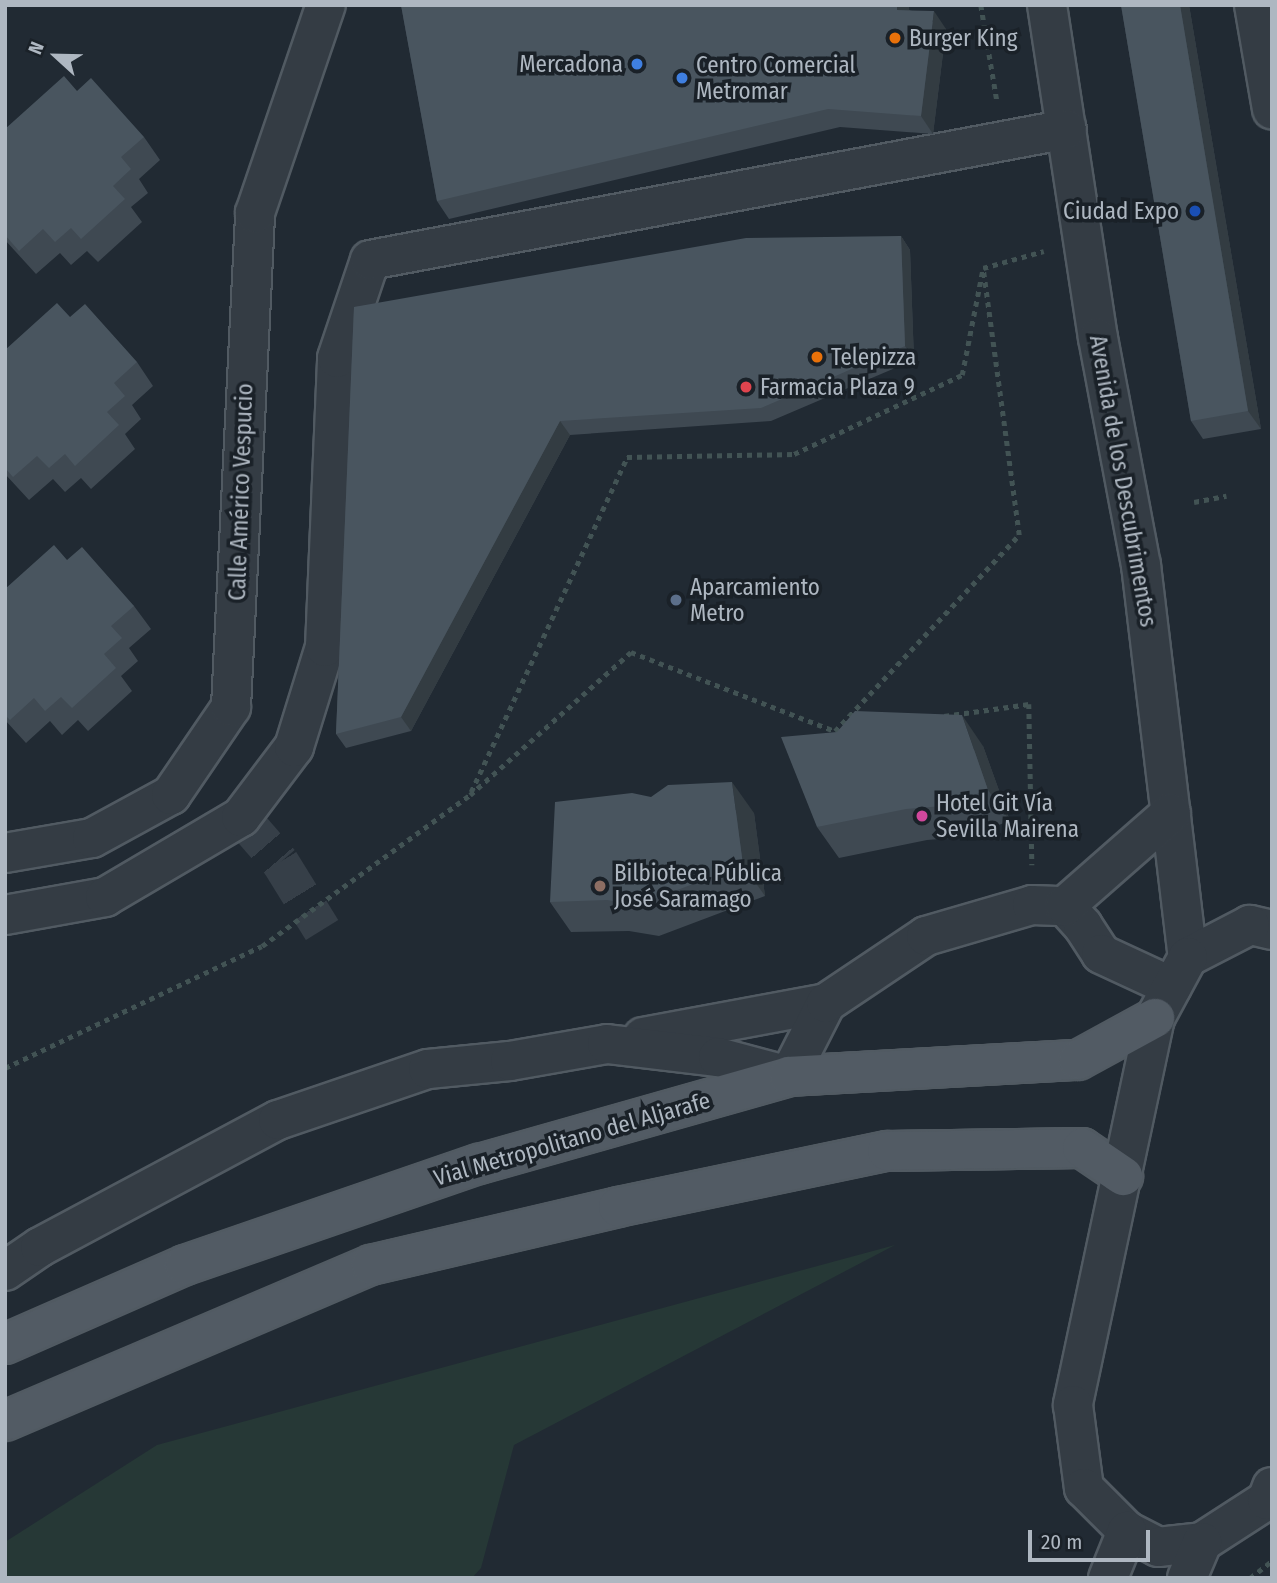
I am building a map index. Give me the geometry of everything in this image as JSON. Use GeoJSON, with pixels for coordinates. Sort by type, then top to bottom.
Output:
{"type":"FeatureCollection","features":[{"type":"Feature","properties":{"kind":"main road","name":"Vial Metropolitano del Aljarafe"},"geometry":{"type":"LineString","coordinates":[[5,1344],[186,1265],[479,1164],[789,1076],[1078,1060],[1172,988]]}},
{"type":"Feature","properties":{"kind":"main road"},"geometry":{"type":"LineString","coordinates":[[5,1422],[371,1265],[618,1207],[887,1151],[1082,1148],[1123,1176]]}},
{"type":"Feature","properties":{"kind":"street","name":"Calle Américo Vespucio"},"geometry":{"type":"LineString","coordinates":[[5,853],[92,838],[171,795],[230,707],[254,214],[326,5]]}},
{"type":"Feature","properties":{"kind":"street","name":"Avenida de los Descubrimentos"},"geometry":{"type":"LineString","coordinates":[[1047,5],[1098,338],[1141,565],[1171,813],[1172,988],[1123,1176],[1073,1405],[1084,1488],[1127,1531],[1158,1547],[1202,1542]]}},
{"type":"Feature","properties":{"kind":"street"},"geometry":{"type":"LineString","coordinates":[[1254,5],[1272,109]]}},
{"type":"Feature","properties":{"kind":"street"},"geometry":{"type":"LineString","coordinates":[[5,915],[105,898],[241,817],[293,747],[325,647],[337,358],[370,260],[1004,143],[1067,129]]}},
{"type":"Feature","properties":{"kind":"street"},"geometry":{"type":"LineString","coordinates":[[5,1271],[40,1247],[278,1120],[428,1069],[510,1061],[826,1003],[926,936],[1049,906],[1171,813]]}},
{"type":"Feature","properties":{"kind":"street"},"geometry":{"type":"LineString","coordinates":[[1049,906],[1083,926],[1101,954],[1172,988],[1250,925],[1272,930]]}},
{"type":"Feature","properties":{"kind":"street"},"geometry":{"type":"LineString","coordinates":[[607,1044],[718,1057],[789,1076],[826,1003]]}},
{"type":"Feature","properties":{"kind":"street"},"geometry":{"type":"LineString","coordinates":[[1187,1578],[1202,1542],[1270,1496]]}},
{"type":"Feature","properties":{"kind":"street"},"geometry":{"type":"LineString","coordinates":[[1108,1578],[1127,1531]]}},
{"type":"Feature","properties":{"kind":"path"},"geometry":{"type":"LineString","coordinates":[[981,5],[1004,143]]}},
{"type":"Feature","properties":{"kind":"path"},"geometry":{"type":"LineString","coordinates":[[983,268],[1049,249]]}},
{"type":"Feature","properties":{"kind":"path"},"geometry":{"type":"LineString","coordinates":[[835,731],[1019,535],[983,268]]}},
{"type":"Feature","properties":{"kind":"path"},"geometry":{"type":"LineString","coordinates":[[470,795],[627,457],[794,454],[962,375],[983,268]]}},
{"type":"Feature","properties":{"kind":"path"},"geometry":{"type":"LineString","coordinates":[[1194,502],[1226,496]]}},
{"type":"Feature","properties":{"kind":"path"},"geometry":{"type":"LineString","coordinates":[[5,1068],[262,946],[470,795],[631,652],[835,731],[849,729]]}},
{"type":"Feature","properties":{"kind":"path"},"geometry":{"type":"LineString","coordinates":[[932,717],[1028,704],[1049,906]]}},
{"type":"Feature","properties":{"kind":"path"},"geometry":{"type":"LineString","coordinates":[[1250,1578],[1272,1561]]}},
{"type":"Feature","properties":{"kind":"shaded area"},"geometry":{"type":"Polygon","coordinates":[[[895,1245],[514,1445],[481,1568],[472,1578],[5,1578],[5,1542],[157,1445],[895,1245]]]}},
{"type":"Feature","properties":{"kind":"building","name":"Centro Comercial Metromar"},"geometry":{"type":"Polygon","coordinates":[[[401,5],[897,5],[897,10],[934,11],[921,116],[828,109],[437,201],[401,5]]]}},
{"type":"Feature","properties":{"kind":"building"},"geometry":{"type":"Polygon","coordinates":[[[1121,5],[1180,5],[1248,411],[1191,421],[1121,5]]]}},
{"type":"Feature","properties":{"kind":"building"},"geometry":{"type":"Polygon","coordinates":[[[64,76],[77,91],[91,78],[144,137],[121,157],[131,169],[113,186],[125,199],[81,239],[71,228],[55,242],[43,229],[19,251],[5,235],[5,129],[64,76]]]}},
{"type":"Feature","properties":{"kind":"building"},"geometry":{"type":"Polygon","coordinates":[[[901,236],[905,346],[761,408],[560,421],[401,717],[336,734],[354,307],[746,238],[901,236]]]}},
{"type":"Feature","properties":{"kind":"building"},"geometry":{"type":"Polygon","coordinates":[[[57,303],[70,317],[85,304],[137,362],[114,383],[125,396],[107,412],[119,425],[75,466],[65,454],[49,468],[37,456],[13,477],[5,468],[5,350],[57,303]]]}},
{"type":"Feature","properties":{"kind":"building"},"geometry":{"type":"Polygon","coordinates":[[[54,545],[67,560],[82,547],[134,606],[111,626],[122,638],[104,654],[116,668],[72,708],[61,697],[45,711],[34,698],[10,720],[5,715],[5,589],[54,545]]]}},
{"type":"Feature","properties":{"kind":"building"},"geometry":{"type":"Polygon","coordinates":[[[855,711],[962,715],[988,790],[943,806],[906,809],[817,827],[781,737],[837,732],[855,711]]]}},
{"type":"Feature","properties":{"kind":"building"},"geometry":{"type":"Polygon","coordinates":[[[732,782],[743,865],[638,905],[607,900],[550,902],[555,802],[632,793],[651,797],[668,785],[732,782]]]}},
{"type":"Feature","properties":{"kind":"tunnel"},"geometry":{"type":"LineString","coordinates":[[241,817],[280,862],[322,930]]}},
{"type":"Feature","properties":{"kind":"place","name":"Burger King"},"geometry":{"type":"Point","coordinates":[895,38]}},
{"type":"Feature","properties":{"kind":"place","name":"Mercadona"},"geometry":{"type":"Point","coordinates":[637,64]}},
{"type":"Feature","properties":{"kind":"place","name":"Centro Comercial Metromar"},"geometry":{"type":"Point","coordinates":[682,78]}},
{"type":"Feature","properties":{"kind":"place","name":"Ciudad Expo"},"geometry":{"type":"Point","coordinates":[1195,211]}},
{"type":"Feature","properties":{"kind":"place","name":"Telepizza"},"geometry":{"type":"Point","coordinates":[817,357]}},
{"type":"Feature","properties":{"kind":"place","name":"Farmacia Plaza 9"},"geometry":{"type":"Point","coordinates":[746,387]}},
{"type":"Feature","properties":{"kind":"place","name":"Aparcamiento Metro"},"geometry":{"type":"Point","coordinates":[676,600]}},
{"type":"Feature","properties":{"kind":"place","name":"Hotel Git Vía Sevilla Mairena"},"geometry":{"type":"Point","coordinates":[922,816]}},
{"type":"Feature","properties":{"kind":"place","name":"Bilbioteca Pública José Saramago"},"geometry":{"type":"Point","coordinates":[600,886]}}]}
